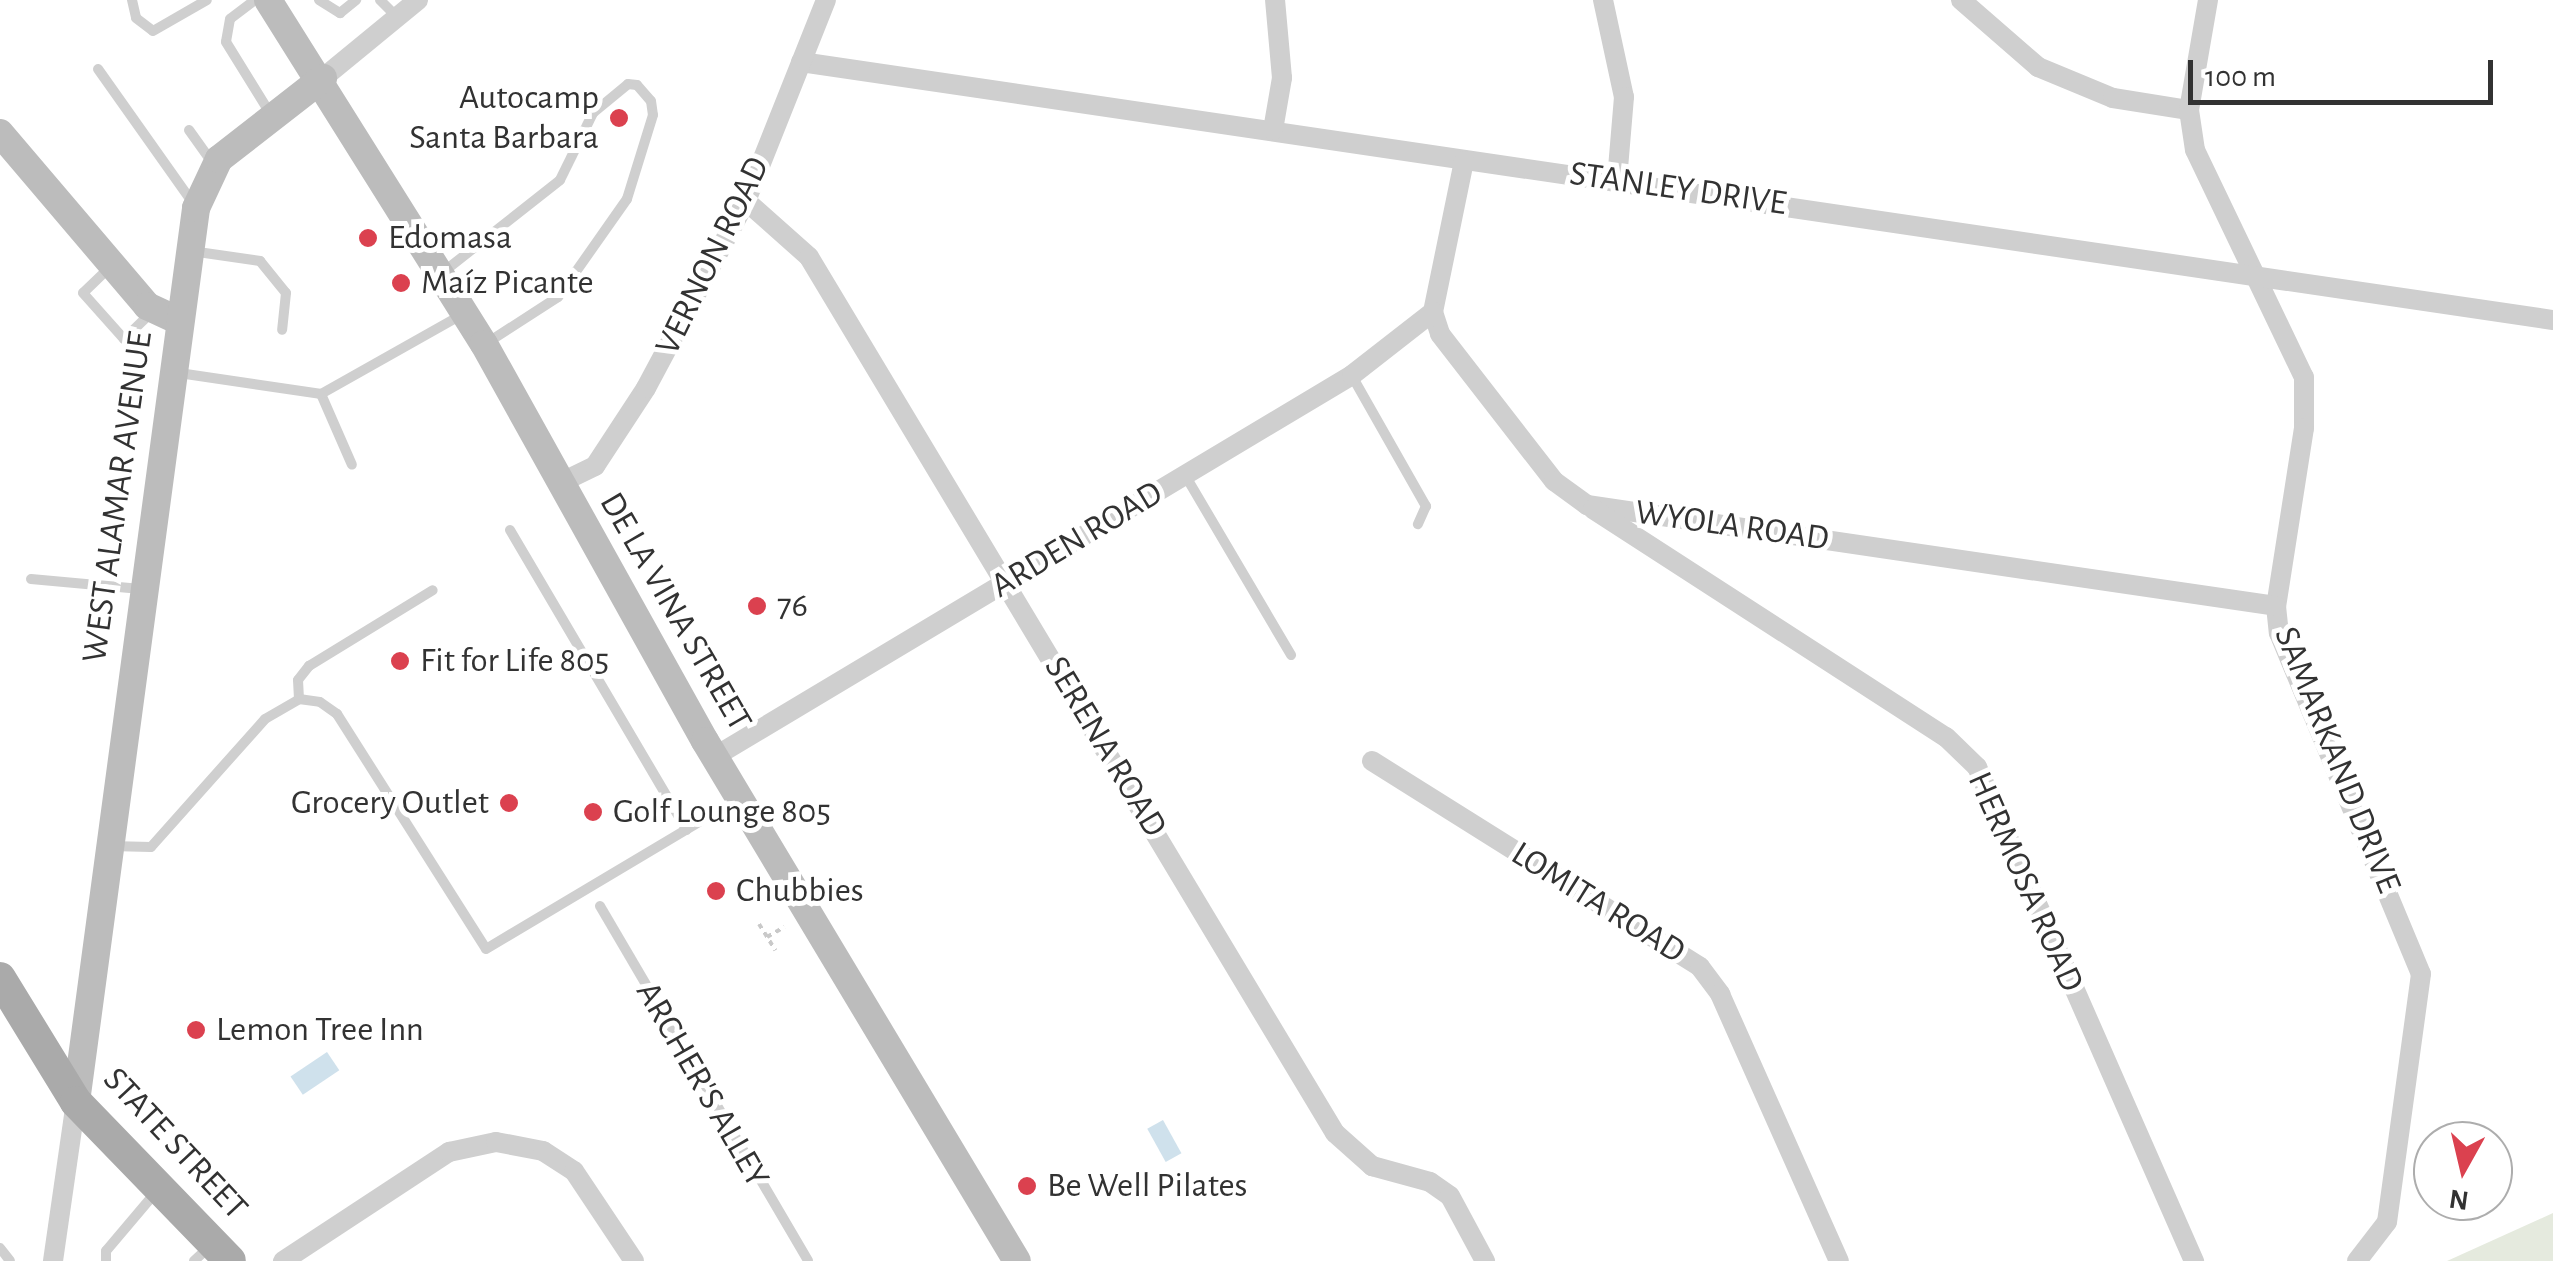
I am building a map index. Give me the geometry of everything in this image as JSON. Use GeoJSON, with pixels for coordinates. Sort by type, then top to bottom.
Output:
{"type":"FeatureCollection","features":[{"type":"Feature","properties":{"kind":"main road","name":"STATE STREET"},"geometry":{"type":"LineString","coordinates":[[0,978],[76,1102],[212,1255]]}},
{"type":"Feature","properties":{"kind":"street","name":"WEST ALAMAR AVENUE"},"geometry":{"type":"LineString","coordinates":[[76,1102],[196,208],[215,166],[418,0]]}},
{"type":"Feature","properties":{"kind":"street","name":"VERNON ROAD"},"geometry":{"type":"LineString","coordinates":[[560,484],[596,466],[646,388],[746,201],[826,0]]}},
{"type":"Feature","properties":{"kind":"street"},"geometry":{"type":"LineString","coordinates":[[1273,130],[1282,78],[1276,0]]}},
{"type":"Feature","properties":{"kind":"street"},"geometry":{"type":"LineString","coordinates":[[1603,0],[1624,97],[1617,180]]}},
{"type":"Feature","properties":{"kind":"street"},"geometry":{"type":"LineString","coordinates":[[1961,0],[2011,49],[2052,74],[2113,98],[2189,110],[2208,0]]}},
{"type":"Feature","properties":{"kind":"street","name":"DE LA VINA STREET"},"geometry":{"type":"LineString","coordinates":[[268,1],[323,78],[484,344],[714,757],[1017,1261]]}},
{"type":"Feature","properties":{"kind":"street","name":"STANLEY DRIVE"},"geometry":{"type":"LineString","coordinates":[[802,62],[2553,320]]}},
{"type":"Feature","properties":{"kind":"street","name":"SAMARKAND DRIVE"},"geometry":{"type":"LineString","coordinates":[[2189,110],[2203,176],[2262,278],[2304,376],[2304,428],[2276,606],[2279,632],[2417,951],[2421,974],[2387,1222],[2357,1261]]}},
{"type":"Feature","properties":{"kind":"street"},"geometry":{"type":"LineString","coordinates":[[0,133],[153,311],[180,321]]}},
{"type":"Feature","properties":{"kind":"street"},"geometry":{"type":"LineString","coordinates":[[1433,312],[1464,161]]}},
{"type":"Feature","properties":{"kind":"street","name":"SERENA ROAD"},"geometry":{"type":"LineString","coordinates":[[746,201],[810,256],[1335,1133],[1372,1166],[1419,1178],[1450,1196],[1485,1261]]}},
{"type":"Feature","properties":{"kind":"street","name":"ARDEN ROAD"},"geometry":{"type":"LineString","coordinates":[[714,757],[1352,375],[1433,312]]}},
{"type":"Feature","properties":{"kind":"street","name":"WYOLA ROAD"},"geometry":{"type":"LineString","coordinates":[[1433,312],[1440,334],[1554,481],[1588,504],[2276,606]]}},
{"type":"Feature","properties":{"kind":"street","name":"HERMOSA ROAD"},"geometry":{"type":"LineString","coordinates":[[1588,504],[1946,737],[1977,766],[2194,1261]]}},
{"type":"Feature","properties":{"kind":"street","name":"LOMITA ROAD"},"geometry":{"type":"LineString","coordinates":[[1372,762],[1700,968],[1720,994],[1839,1261]]}},
{"type":"Feature","properties":{"kind":"street"},"geometry":{"type":"LineString","coordinates":[[53,1261],[76,1102]]}},
{"type":"Feature","properties":{"kind":"street"},"geometry":{"type":"LineString","coordinates":[[283,1261],[450,1152],[496,1142],[544,1151],[574,1171],[634,1261]]}},
{"type":"Feature","properties":{"kind":"lane"},"geometry":{"type":"LineString","coordinates":[[132,0],[136,18],[153,31],[207,0]]}},
{"type":"Feature","properties":{"kind":"lane"},"geometry":{"type":"LineString","coordinates":[[319,0],[340,13],[356,0]]}},
{"type":"Feature","properties":{"kind":"lane"},"geometry":{"type":"LineString","coordinates":[[380,0],[398,18]]}},
{"type":"Feature","properties":{"kind":"lane"},"geometry":{"type":"LineString","coordinates":[[268,1],[230,18],[226,42],[272,116]]}},
{"type":"Feature","properties":{"kind":"lane"},"geometry":{"type":"LineString","coordinates":[[98,69],[196,208]]}},
{"type":"Feature","properties":{"kind":"lane"},"geometry":{"type":"LineString","coordinates":[[442,274],[560,180],[593,113],[628,84],[637,84],[652,101],[652,116],[626,200],[558,298],[484,344]]}},
{"type":"Feature","properties":{"kind":"lane"},"geometry":{"type":"LineString","coordinates":[[189,130],[215,166]]}},
{"type":"Feature","properties":{"kind":"lane"},"geometry":{"type":"LineString","coordinates":[[190,250],[260,261],[286,293],[282,330]]}},
{"type":"Feature","properties":{"kind":"lane"},"geometry":{"type":"LineString","coordinates":[[112,265],[83,294],[124,339],[153,311]]}},
{"type":"Feature","properties":{"kind":"lane"},"geometry":{"type":"LineString","coordinates":[[173,372],[321,394],[464,314]]}},
{"type":"Feature","properties":{"kind":"lane"},"geometry":{"type":"LineString","coordinates":[[1352,375],[1426,506],[1418,524]]}},
{"type":"Feature","properties":{"kind":"lane"},"geometry":{"type":"LineString","coordinates":[[321,394],[352,465]]}},
{"type":"Feature","properties":{"kind":"lane"},"geometry":{"type":"LineString","coordinates":[[1184,474],[1291,655]]}},
{"type":"Feature","properties":{"kind":"lane"},"geometry":{"type":"LineString","coordinates":[[510,530],[687,830]]}},
{"type":"Feature","properties":{"kind":"lane"},"geometry":{"type":"LineString","coordinates":[[31,579],[142,589]]}},
{"type":"Feature","properties":{"kind":"lane"},"geometry":{"type":"LineString","coordinates":[[299,699],[298,680],[309,666],[434,590]]}},
{"type":"Feature","properties":{"kind":"lane"},"geometry":{"type":"LineString","coordinates":[[110,833],[151,847],[265,718],[299,699],[320,702],[350,732],[480,946],[490,949],[739,798]]}},
{"type":"Feature","properties":{"kind":"lane","name":"ARCHER'S ALLEY"},"geometry":{"type":"LineString","coordinates":[[600,906],[808,1261]]}},
{"type":"Feature","properties":{"kind":"lane"},"geometry":{"type":"LineString","coordinates":[[106,1261],[106,1251],[156,1192]]}},
{"type":"Feature","properties":{"kind":"lane"},"geometry":{"type":"LineString","coordinates":[[0,1248],[10,1261]]}},
{"type":"Feature","properties":{"kind":"path"},"geometry":{"type":"LineString","coordinates":[[759,924],[775,950]]}},
{"type":"Feature","properties":{"kind":"path"},"geometry":{"type":"LineString","coordinates":[[767,936],[784,926]]}},
{"type":"Feature","properties":{"kind":"shaded area"},"geometry":{"type":"Polygon","coordinates":[[[2553,1213],[2553,1261],[2447,1261],[2553,1213]]]}},
{"type":"Feature","properties":{"kind":"water"},"geometry":{"type":"Polygon","coordinates":[[[327,1052],[339,1070],[303,1095],[291,1077],[327,1052]]]}},
{"type":"Feature","properties":{"kind":"water"},"geometry":{"type":"Polygon","coordinates":[[[1163,1120],[1181,1153],[1166,1162],[1147,1129],[1163,1120]]]}},
{"type":"Feature","properties":{"kind":"place","name":"Autocamp Santa Barbara"},"geometry":{"type":"Point","coordinates":[619,118]}},
{"type":"Feature","properties":{"kind":"place","name":"Edomasa"},"geometry":{"type":"Point","coordinates":[368,238]}},
{"type":"Feature","properties":{"kind":"place","name":"Maíz Picante"},"geometry":{"type":"Point","coordinates":[401,283]}},
{"type":"Feature","properties":{"kind":"place","name":"76"},"geometry":{"type":"Point","coordinates":[757,606]}},
{"type":"Feature","properties":{"kind":"place","name":"Fit for Life 805"},"geometry":{"type":"Point","coordinates":[400,661]}},
{"type":"Feature","properties":{"kind":"place","name":"Grocery Outlet"},"geometry":{"type":"Point","coordinates":[509,803]}},
{"type":"Feature","properties":{"kind":"place","name":"Golf Lounge 805"},"geometry":{"type":"Point","coordinates":[593,812]}},
{"type":"Feature","properties":{"kind":"place","name":"Chubbies"},"geometry":{"type":"Point","coordinates":[716,891]}},
{"type":"Feature","properties":{"kind":"place","name":"Lemon Tree Inn"},"geometry":{"type":"Point","coordinates":[196,1030]}},
{"type":"Feature","properties":{"kind":"place","name":"Be Well Pilates"},"geometry":{"type":"Point","coordinates":[1027,1186]}}]}
